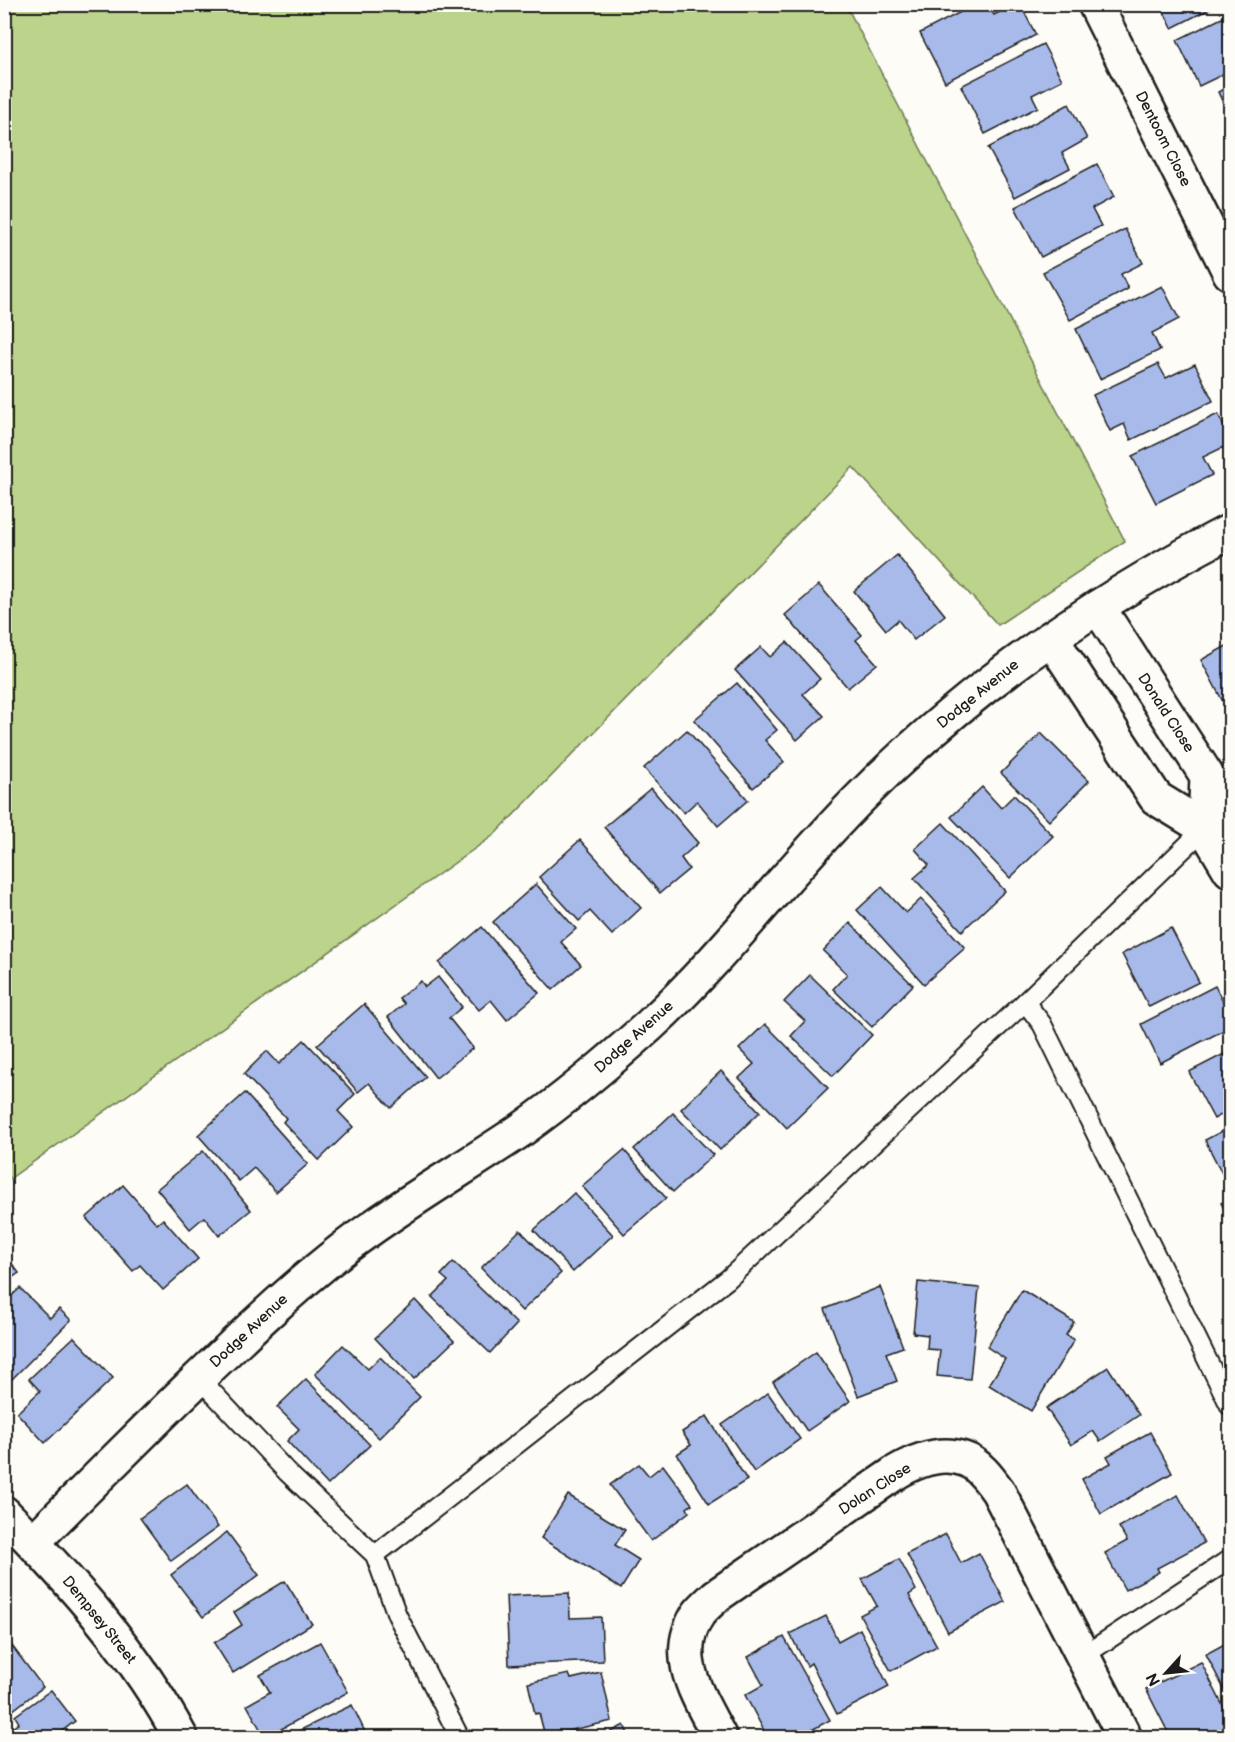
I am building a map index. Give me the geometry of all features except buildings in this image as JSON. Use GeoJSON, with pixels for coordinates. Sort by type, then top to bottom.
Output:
{"type":"FeatureCollection","features":[{"type":"Feature","properties":{"kind":"street","name":"Dentoom Close"},"geometry":{"type":"LineString","coordinates":[[1095,4],[1226,253]]}},
{"type":"Feature","properties":{"kind":"street","name":"Dodge Avenue"},"geometry":{"type":"LineString","coordinates":[[33,1542],[199,1378],[309,1276],[393,1213],[525,1127],[652,1023],[717,958],[835,823],[914,745],[1051,638],[1140,580],[1230,531]]}},
{"type":"Feature","properties":{"kind":"street","name":"Donald Close"},"geometry":{"type":"LineString","coordinates":[[1098,607],[1207,776],[1218,819]]}},
{"type":"Feature","properties":{"kind":"street"},"geometry":{"type":"LineString","coordinates":[[1051,638],[1156,798],[1218,819],[1230,870]]}},
{"type":"Feature","properties":{"kind":"street","name":"Dolan Close"},"geometry":{"type":"LineString","coordinates":[[720,1737],[695,1688],[687,1666],[685,1645],[691,1627],[700,1612],[716,1596],[895,1473],[928,1458],[944,1457],[965,1459],[986,1473],[998,1491],[1125,1737]]}},
{"type":"Feature","properties":{"kind":"street","name":"Dempsey Street"},"geometry":{"type":"LineString","coordinates":[[4,1513],[33,1542],[123,1647],[150,1685],[181,1737]]}},
{"type":"Feature","properties":{"kind":"lane"},"geometry":{"type":"LineString","coordinates":[[375,1555],[728,1280],[1218,819]]}},
{"type":"Feature","properties":{"kind":"lane"},"geometry":{"type":"LineString","coordinates":[[1024,1002],[1042,1024],[1230,1406]]}},
{"type":"Feature","properties":{"kind":"lane"},"geometry":{"type":"LineString","coordinates":[[199,1378],[288,1473],[375,1555],[397,1615],[460,1737]]}},
{"type":"Feature","properties":{"kind":"lane"},"geometry":{"type":"LineString","coordinates":[[1083,1656],[1230,1559]]}},
{"type":"Feature","properties":{"kind":"green space"},"geometry":{"type":"Polygon","coordinates":[[[5,4],[846,5],[1125,541],[998,625],[853,467],[494,835],[5,1182],[5,4]]]}}]}
